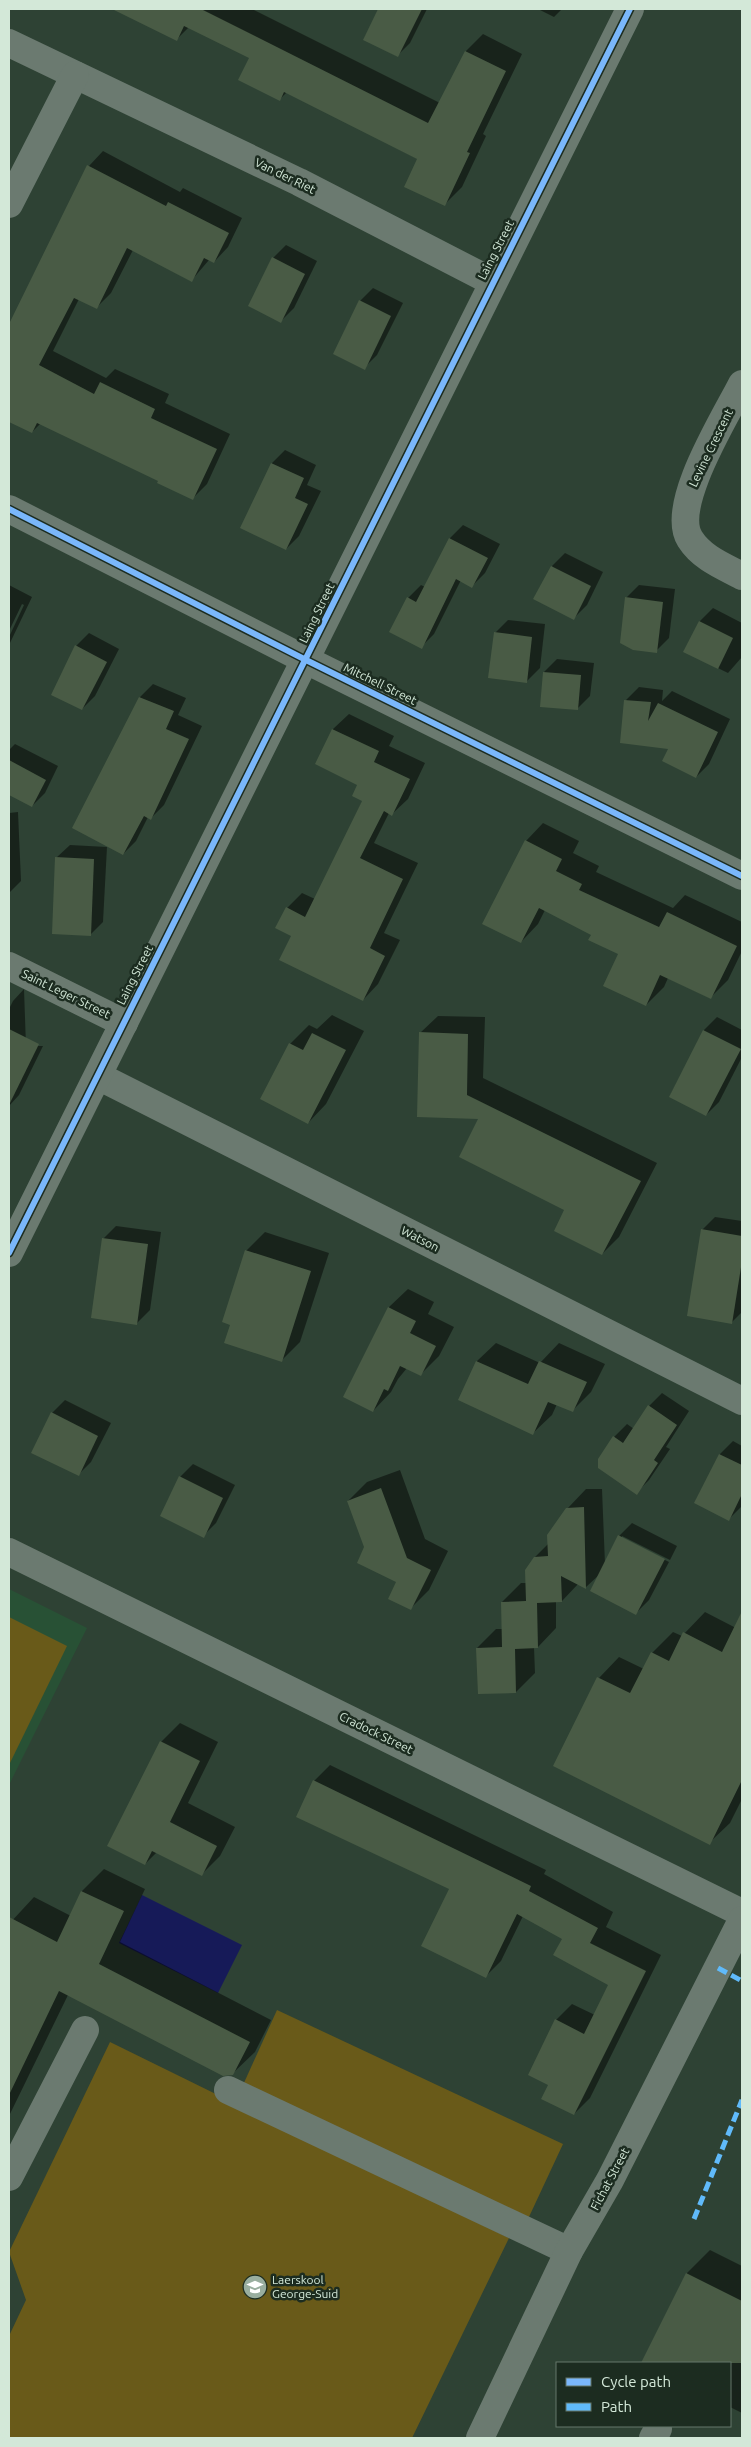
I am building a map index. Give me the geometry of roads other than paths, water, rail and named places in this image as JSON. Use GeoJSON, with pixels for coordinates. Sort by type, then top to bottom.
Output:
{"type":"FeatureCollection","features":[{"type":"Feature","properties":{"kind":"street","name":"Laing Street"},"geometry":{"type":"LineString","coordinates":[[9,1254],[630,9]]}},
{"type":"Feature","properties":{"kind":"street","name":"Van der Riet"},"geometry":{"type":"LineString","coordinates":[[9,43],[299,182],[493,282]]}},
{"type":"Feature","properties":{"kind":"street"},"geometry":{"type":"LineString","coordinates":[[9,204],[76,75]]}},
{"type":"Feature","properties":{"kind":"street","name":"Levine Crescent"},"geometry":{"type":"LineString","coordinates":[[742,384],[691,486],[684,517],[686,531],[690,540],[708,558],[742,576]]}},
{"type":"Feature","properties":{"kind":"street","name":"Mitchell Street"},"geometry":{"type":"LineString","coordinates":[[9,509],[306,660],[742,876]]}},
{"type":"Feature","properties":{"kind":"street","name":"Saint Leger Street"},"geometry":{"type":"LineString","coordinates":[[9,966],[124,1023]]}},
{"type":"Feature","properties":{"kind":"street","name":"Watson"},"geometry":{"type":"LineString","coordinates":[[98,1076],[742,1401]]}},
{"type":"Feature","properties":{"kind":"street","name":"Cradock Street"},"geometry":{"type":"LineString","coordinates":[[9,1552],[742,1913]]}},
{"type":"Feature","properties":{"kind":"street","name":"Fichat Street"},"geometry":{"type":"LineString","coordinates":[[480,2438],[570,2251],[610,2180],[742,1920]]}},
{"type":"Feature","properties":{"kind":"street"},"geometry":{"type":"LineString","coordinates":[[9,2177],[85,2030]]}},
{"type":"Feature","properties":{"kind":"street"},"geometry":{"type":"LineString","coordinates":[[228,2090],[570,2251]]}},
{"type":"Feature","properties":{"kind":"place","name":"Laerskool George-Suid"},"geometry":{"type":"Point","coordinates":[255,2287]}}]}
